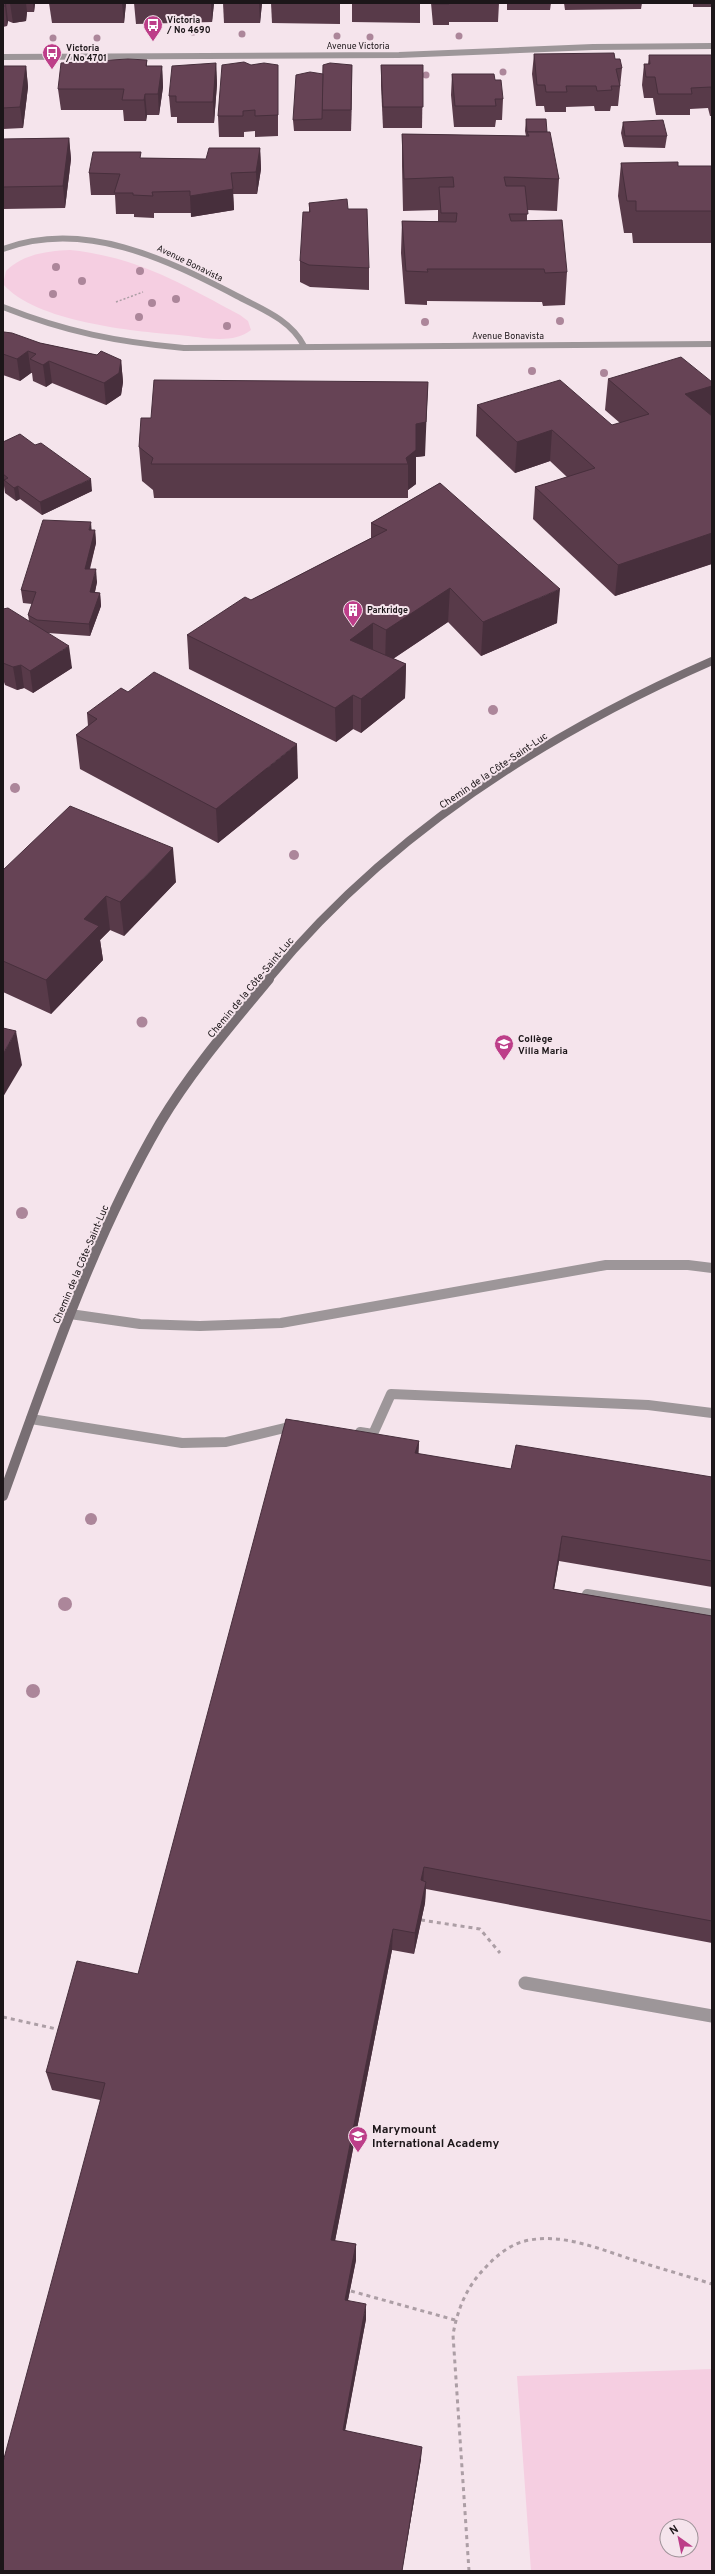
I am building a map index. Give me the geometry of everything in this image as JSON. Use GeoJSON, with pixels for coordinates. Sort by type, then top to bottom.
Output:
{"type":"FeatureCollection","features":[{"type":"Feature","properties":{"kind":"main road","name":"Chemin de la Côte-Saint-Luc"},"geometry":{"type":"LineString","coordinates":[[3,1496],[70,1314],[109,1223],[161,1122],[236,1018],[319,924],[401,849],[489,783],[588,722],[661,684],[712,661]]}},
{"type":"Feature","properties":{"kind":"street","name":"Avenue Victoria"},"geometry":{"type":"LineString","coordinates":[[3,57],[399,55],[593,46],[712,46]]}},
{"type":"Feature","properties":{"kind":"street","name":"Avenue Bonavista"},"geometry":{"type":"LineString","coordinates":[[3,249],[32,241],[67,239],[87,239],[134,248],[183,268],[269,313],[292,329],[304,346]]}},
{"type":"Feature","properties":{"kind":"street","name":"Avenue Bonavista"},"geometry":{"type":"LineString","coordinates":[[3,307],[64,330],[125,342],[219,350],[304,346],[712,344]]}},
{"type":"Feature","properties":{"kind":"street"},"geometry":{"type":"LineString","coordinates":[[70,1314],[140,1324],[200,1326],[281,1323],[606,1265],[688,1265],[712,1268]]}},
{"type":"Feature","properties":{"kind":"street"},"geometry":{"type":"LineString","coordinates":[[349,1430],[376,1435],[391,1394],[648,1405],[712,1413]]}},
{"type":"Feature","properties":{"kind":"street"},"geometry":{"type":"LineString","coordinates":[[31,1419],[182,1443],[226,1442],[275,1429],[297,1425],[312,1426]]}},
{"type":"Feature","properties":{"kind":"street"},"geometry":{"type":"LineString","coordinates":[[587,1594],[712,1614]]}},
{"type":"Feature","properties":{"kind":"street"},"geometry":{"type":"LineString","coordinates":[[525,1983],[712,2016]]}},
{"type":"Feature","properties":{"kind":"path"},"geometry":{"type":"LineString","coordinates":[[114,302],[150,289]]}},
{"type":"Feature","properties":{"kind":"path"},"geometry":{"type":"LineString","coordinates":[[421,1920],[480,1929],[525,1983]]}},
{"type":"Feature","properties":{"kind":"path"},"geometry":{"type":"LineString","coordinates":[[3,2017],[68,2032]]}},
{"type":"Feature","properties":{"kind":"path"},"geometry":{"type":"LineString","coordinates":[[469,2571],[454,2335],[455,2320],[474,2281],[486,2266],[505,2250],[523,2241],[547,2238],[573,2241],[712,2284]]}},
{"type":"Feature","properties":{"kind":"path"},"geometry":{"type":"LineString","coordinates":[[351,2291],[455,2320]]}},
{"type":"Feature","properties":{"kind":"shaded area"},"geometry":{"type":"Polygon","coordinates":[[[70,250],[117,259],[138,265],[159,274],[240,315],[248,321],[251,330],[244,335],[226,339],[216,339],[111,327],[61,316],[38,307],[18,297],[3,284],[6,271],[20,261],[36,254],[70,250]]]}},
{"type":"Feature","properties":{"kind":"shaded area"},"geometry":{"type":"Polygon","coordinates":[[[712,2369],[712,2571],[531,2571],[517,2376],[712,2369]]]}},
{"type":"Feature","properties":{"kind":"building"},"geometry":{"type":"Polygon","coordinates":[[[433,3],[450,3],[433,4],[433,3]]]}},
{"type":"Feature","properties":{"kind":"building"},"geometry":{"type":"Polygon","coordinates":[[[614,53],[615,59],[620,59],[622,68],[616,69],[620,86],[611,86],[612,90],[597,91],[596,86],[566,86],[567,92],[546,92],[545,85],[537,85],[534,54],[614,53]]]}},
{"type":"Feature","properties":{"kind":"building"},"geometry":{"type":"Polygon","coordinates":[[[649,55],[712,55],[712,93],[711,87],[691,88],[692,94],[658,94],[655,77],[646,77],[644,64],[650,64],[649,55]]]}},
{"type":"Feature","properties":{"kind":"building"},"geometry":{"type":"Polygon","coordinates":[[[128,59],[147,60],[146,66],[162,66],[158,94],[145,94],[144,100],[122,100],[124,89],[58,89],[61,63],[128,59]]]}},
{"type":"Feature","properties":{"kind":"building"},"geometry":{"type":"Polygon","coordinates":[[[244,62],[251,65],[264,63],[278,65],[278,115],[255,116],[255,110],[243,111],[243,116],[218,116],[222,65],[244,62]]]}},
{"type":"Feature","properties":{"kind":"building"},"geometry":{"type":"Polygon","coordinates":[[[216,63],[213,102],[176,102],[176,96],[169,96],[172,66],[216,63]]]}},
{"type":"Feature","properties":{"kind":"building"},"geometry":{"type":"Polygon","coordinates":[[[330,63],[352,65],[351,110],[322,110],[323,65],[330,63]]]}},
{"type":"Feature","properties":{"kind":"building"},"geometry":{"type":"Polygon","coordinates":[[[381,65],[423,65],[423,107],[383,107],[381,65]]]}},
{"type":"Feature","properties":{"kind":"building"},"geometry":{"type":"Polygon","coordinates":[[[3,66],[26,66],[20,107],[3,108],[3,66]]]}},
{"type":"Feature","properties":{"kind":"building"},"geometry":{"type":"Polygon","coordinates":[[[310,72],[323,74],[322,119],[293,120],[296,75],[310,72]]]}},
{"type":"Feature","properties":{"kind":"building"},"geometry":{"type":"Polygon","coordinates":[[[452,74],[494,74],[495,80],[501,80],[503,99],[495,99],[496,106],[455,106],[452,74]]]}},
{"type":"Feature","properties":{"kind":"building"},"geometry":{"type":"Polygon","coordinates":[[[526,119],[546,119],[547,132],[527,132],[526,119]]]}},
{"type":"Feature","properties":{"kind":"building"},"geometry":{"type":"Polygon","coordinates":[[[663,120],[667,136],[625,136],[623,122],[663,120]]]}},
{"type":"Feature","properties":{"kind":"building"},"geometry":{"type":"Polygon","coordinates":[[[527,132],[550,132],[559,179],[504,177],[506,186],[525,186],[528,214],[509,214],[511,221],[562,220],[567,272],[545,273],[544,269],[427,269],[428,272],[406,271],[402,221],[456,222],[457,213],[441,213],[439,187],[454,187],[453,177],[404,179],[402,134],[529,136],[527,132]]]}},
{"type":"Feature","properties":{"kind":"building"},"geometry":{"type":"Polygon","coordinates":[[[69,138],[63,186],[3,187],[3,139],[69,138]]]}},
{"type":"Feature","properties":{"kind":"building"},"geometry":{"type":"Polygon","coordinates":[[[209,148],[260,148],[256,172],[231,173],[233,189],[190,196],[190,191],[152,192],[153,196],[133,195],[133,193],[114,193],[120,174],[89,173],[93,152],[141,152],[140,158],[206,159],[209,148]]]}},
{"type":"Feature","properties":{"kind":"building"},"geometry":{"type":"Polygon","coordinates":[[[678,162],[678,166],[712,166],[712,211],[636,211],[636,201],[627,201],[621,163],[678,162]]]}},
{"type":"Feature","properties":{"kind":"building"},"geometry":{"type":"Polygon","coordinates":[[[347,199],[348,209],[367,209],[369,268],[309,265],[300,261],[303,212],[310,212],[309,203],[347,199]]]}},
{"type":"Feature","properties":{"kind":"building"},"geometry":{"type":"Polygon","coordinates":[[[4,332],[12,333],[40,343],[97,355],[101,351],[121,360],[119,373],[104,383],[49,361],[43,365],[30,359],[36,354],[28,351],[17,359],[3,354],[4,332]]]}},
{"type":"Feature","properties":{"kind":"building"},"geometry":{"type":"Polygon","coordinates":[[[681,357],[712,382],[712,386],[685,394],[712,416],[712,533],[618,565],[535,487],[595,468],[552,430],[517,442],[477,405],[560,380],[612,425],[649,414],[608,379],[681,357]]]}},
{"type":"Feature","properties":{"kind":"building"},"geometry":{"type":"Polygon","coordinates":[[[154,380],[428,382],[426,422],[416,424],[416,450],[406,458],[408,464],[151,464],[153,458],[139,447],[141,418],[151,418],[154,380]]]}},
{"type":"Feature","properties":{"kind":"building"},"geometry":{"type":"Polygon","coordinates":[[[20,434],[35,445],[41,443],[91,479],[40,502],[18,486],[14,488],[4,480],[8,478],[3,474],[3,442],[20,434]]]}},
{"type":"Feature","properties":{"kind":"building","name":"Parkridge"},"geometry":{"type":"Polygon","coordinates":[[[440,483],[560,589],[483,622],[450,588],[386,630],[373,623],[350,640],[406,664],[361,699],[353,695],[335,708],[187,635],[245,597],[251,600],[387,530],[371,523],[440,483]]]}},
{"type":"Feature","properties":{"kind":"building"},"geometry":{"type":"Polygon","coordinates":[[[43,520],[91,522],[89,530],[95,530],[85,569],[96,569],[90,592],[100,593],[89,624],[37,620],[28,615],[36,592],[21,590],[43,520]]]}},
{"type":"Feature","properties":{"kind":"building"},"geometry":{"type":"Polygon","coordinates":[[[8,608],[69,646],[30,671],[21,665],[13,667],[3,663],[3,609],[8,608]]]}},
{"type":"Feature","properties":{"kind":"building"},"geometry":{"type":"Polygon","coordinates":[[[154,672],[297,744],[216,809],[76,735],[97,719],[87,713],[121,688],[128,692],[154,672]]]}},
{"type":"Feature","properties":{"kind":"building"},"geometry":{"type":"Polygon","coordinates":[[[70,806],[173,848],[120,902],[106,896],[84,919],[99,926],[46,980],[3,961],[3,870],[70,806]]]}},
{"type":"Feature","properties":{"kind":"building"},"geometry":{"type":"Polygon","coordinates":[[[3,1028],[16,1031],[3,1054],[3,1028]]]}},
{"type":"Feature","properties":{"kind":"building"},"geometry":{"type":"Polygon","coordinates":[[[286,1419],[419,1441],[415,1453],[511,1469],[516,1445],[712,1477],[712,1561],[562,1536],[553,1589],[712,1616],[712,1921],[424,1867],[421,1880],[426,1882],[415,1933],[393,1929],[331,2240],[356,2244],[345,2300],[366,2304],[343,2430],[422,2447],[402,2571],[3,2571],[3,2462],[105,2083],[46,2072],[77,1961],[138,1974],[286,1419]]]}},
{"type":"Feature","properties":{"kind":"place","name":"Victoria / No 4690"},"geometry":{"type":"Point","coordinates":[153,42]}},
{"type":"Feature","properties":{"kind":"place","name":"Victoria / No 4701"},"geometry":{"type":"Point","coordinates":[52,70]}},
{"type":"Feature","properties":{"kind":"place","name":"Parkridge"},"geometry":{"type":"Point","coordinates":[353,627]}},
{"type":"Feature","properties":{"kind":"place","name":"Collège Villa Maria"},"geometry":{"type":"Point","coordinates":[504,1061]}},
{"type":"Feature","properties":{"kind":"place","name":"Marymount International Academy"},"geometry":{"type":"Point","coordinates":[358,2153]}}]}
